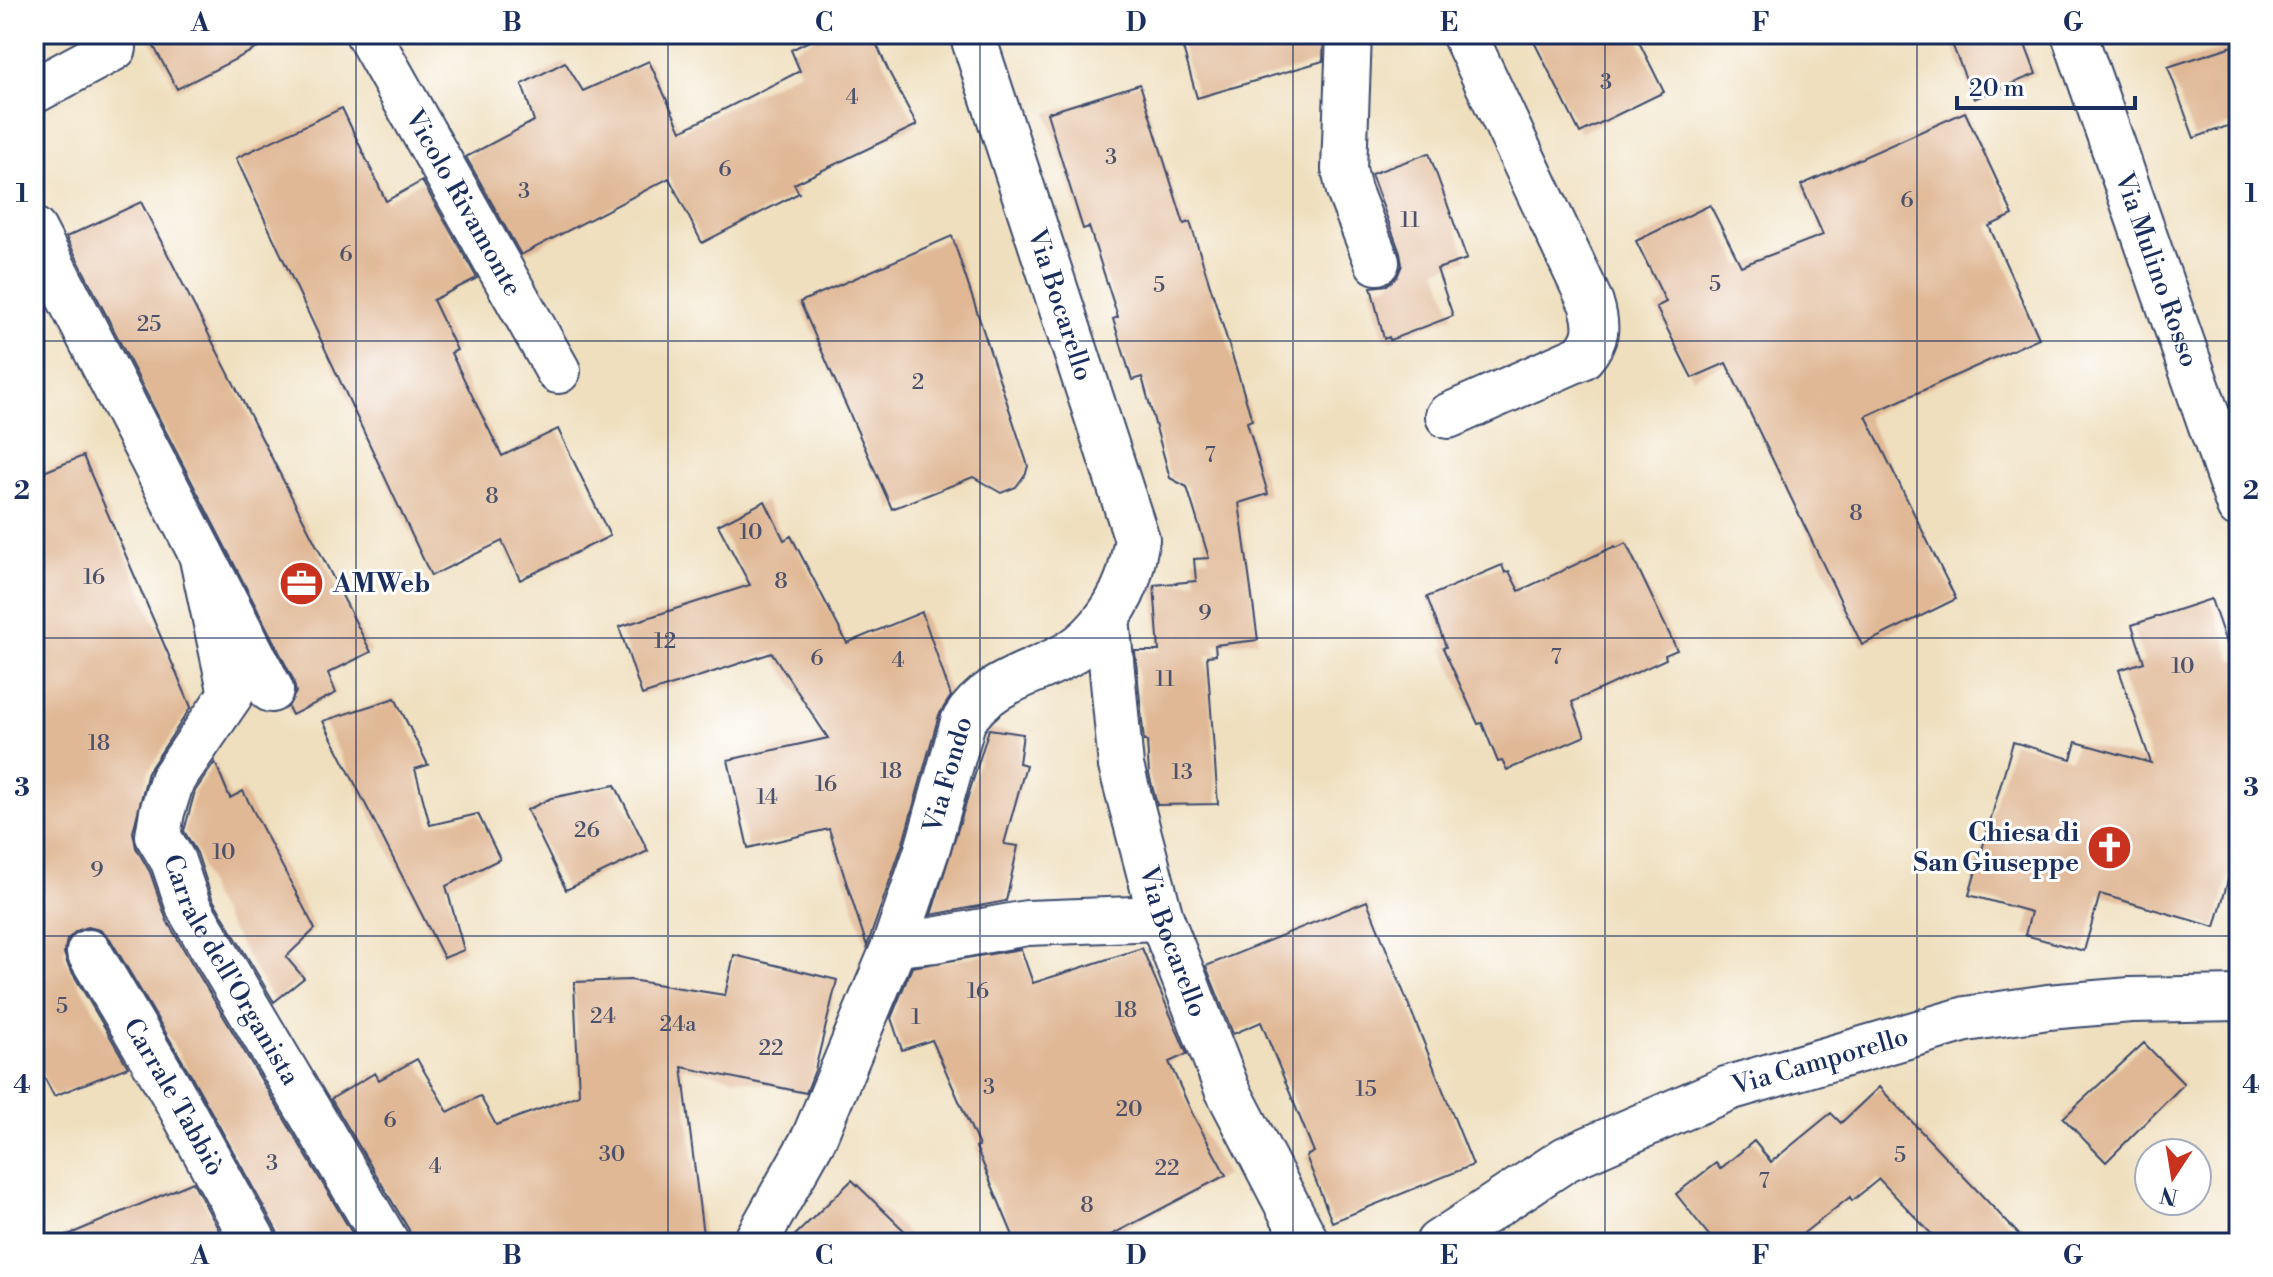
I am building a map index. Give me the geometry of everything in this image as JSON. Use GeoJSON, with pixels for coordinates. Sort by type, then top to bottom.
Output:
{"type":"FeatureCollection","features":[{"type":"Feature","properties":{"kind":"street"},"geometry":{"type":"LineString","coordinates":[[34,91],[114,48],[108,34]]}},
{"type":"Feature","properties":{"kind":"street","name":"Vicolo Rivamonte"},"geometry":{"type":"LineString","coordinates":[[368,34],[558,371]]}},
{"type":"Feature","properties":{"kind":"street","name":"Via Bocarello"},"geometry":{"type":"LineString","coordinates":[[972,34],[1137,539],[1127,581],[1107,618],[1090,638],[1063,658]]}},
{"type":"Feature","properties":{"kind":"street"},"geometry":{"type":"LineString","coordinates":[[1349,34],[1344,169],[1349,191],[1377,262]]}},
{"type":"Feature","properties":{"kind":"street"},"geometry":{"type":"LineString","coordinates":[[1448,416],[1582,357],[1596,336],[1591,303],[1464,34]]}},
{"type":"Feature","properties":{"kind":"street","name":"Via Mulino Rosso"},"geometry":{"type":"LineString","coordinates":[[2074,34],[2239,506]]}},
{"type":"Feature","properties":{"kind":"street"},"geometry":{"type":"LineString","coordinates":[[34,230],[271,690]]}},
{"type":"Feature","properties":{"kind":"street","name":"Carrale dell'Organista"},"geometry":{"type":"LineString","coordinates":[[201,554],[231,694],[172,780],[158,836],[173,861],[189,908],[387,1243]]}},
{"type":"Feature","properties":{"kind":"street","name":"Via Bocarello"},"geometry":{"type":"LineString","coordinates":[[1107,618],[1121,766],[1161,918],[1227,1089],[1307,1243]]}},
{"type":"Feature","properties":{"kind":"street","name":"Via Fondo"},"geometry":{"type":"LineString","coordinates":[[755,1243],[814,1138],[895,944],[927,850],[963,722],[983,696],[1002,684],[1063,658]]}},
{"type":"Feature","properties":{"kind":"street"},"geometry":{"type":"LineString","coordinates":[[895,944],[1027,923],[1161,918]]}},
{"type":"Feature","properties":{"kind":"street","name":"Carrale Tabbiò"},"geometry":{"type":"LineString","coordinates":[[89,952],[171,1090],[255,1243]]}},
{"type":"Feature","properties":{"kind":"street","name":"Via Camporello"},"geometry":{"type":"LineString","coordinates":[[1438,1243],[1566,1159],[1729,1088],[1966,1019],[2048,1007],[2131,1000],[2239,998]]}},
{"type":"Feature","properties":{"kind":"building"},"geometry":{"type":"Polygon","coordinates":[[[147,34],[285,34],[177,89],[147,34]]]}},
{"type":"Feature","properties":{"kind":"building"},"geometry":{"type":"Polygon","coordinates":[[[823,34],[872,34],[917,125],[794,184],[799,193],[702,243],[669,178],[521,255],[466,157],[534,121],[522,84],[565,62],[583,91],[649,61],[681,131],[800,71],[791,50],[823,34]]]}},
{"type":"Feature","properties":{"kind":"building"},"geometry":{"type":"Polygon","coordinates":[[[1179,34],[1324,34],[1323,61],[1197,98],[1179,34]]]}},
{"type":"Feature","properties":{"kind":"building"},"geometry":{"type":"Polygon","coordinates":[[[1530,34],[1635,34],[1664,92],[1580,133],[1530,34]]]}},
{"type":"Feature","properties":{"kind":"building"},"geometry":{"type":"Polygon","coordinates":[[[1948,34],[2021,34],[2036,74],[1974,99],[1948,34]]]}},
{"type":"Feature","properties":{"kind":"building"},"geometry":{"type":"Polygon","coordinates":[[[2239,44],[2239,122],[2194,138],[2168,67],[2239,44]]]}},
{"type":"Feature","properties":{"kind":"building"},"geometry":{"type":"Polygon","coordinates":[[[1140,84],[1184,224],[1190,222],[1239,377],[1252,420],[1247,422],[1268,494],[1239,503],[1258,640],[1215,645],[1216,655],[1207,656],[1218,804],[1157,805],[1149,774],[1135,651],[1159,651],[1154,585],[1196,581],[1194,559],[1209,558],[1187,487],[1170,478],[1142,377],[1132,380],[1113,319],[1118,317],[1089,227],[1083,229],[1047,113],[1140,84]]]}},
{"type":"Feature","properties":{"kind":"building"},"geometry":{"type":"Polygon","coordinates":[[[342,108],[386,201],[422,181],[477,278],[433,300],[457,350],[451,353],[502,456],[558,429],[610,536],[520,580],[502,541],[431,576],[236,158],[342,108]]]}},
{"type":"Feature","properties":{"kind":"building"},"geometry":{"type":"Polygon","coordinates":[[[1965,112],[2013,215],[1989,226],[2039,338],[1866,416],[1956,599],[1862,645],[1726,363],[1692,378],[1656,307],[1666,302],[1636,241],[1710,205],[1741,266],[1823,235],[1801,185],[1965,112]]]}},
{"type":"Feature","properties":{"kind":"building"},"geometry":{"type":"Polygon","coordinates":[[[1429,153],[1467,259],[1437,269],[1453,316],[1390,340],[1389,337],[1384,339],[1371,287],[1387,285],[1397,277],[1402,265],[1371,174],[1429,153]]]}},
{"type":"Feature","properties":{"kind":"building"},"geometry":{"type":"Polygon","coordinates":[[[141,202],[371,652],[328,673],[336,693],[292,715],[288,707],[296,692],[293,679],[66,237],[141,202]]]}},
{"type":"Feature","properties":{"kind":"building"},"geometry":{"type":"Polygon","coordinates":[[[952,236],[1028,466],[1016,487],[1001,493],[973,477],[892,509],[800,302],[952,236]]]}},
{"type":"Feature","properties":{"kind":"building"},"geometry":{"type":"Polygon","coordinates":[[[83,456],[191,707],[148,772],[133,832],[136,848],[150,872],[167,921],[358,1243],[280,1243],[277,1231],[192,1077],[110,939],[100,930],[88,927],[76,931],[67,940],[64,953],[128,1067],[54,1096],[34,1058],[34,476],[83,456]]]}},
{"type":"Feature","properties":{"kind":"building"},"geometry":{"type":"Polygon","coordinates":[[[765,501],[784,540],[791,536],[847,643],[922,612],[951,696],[939,715],[903,843],[867,946],[829,829],[748,848],[728,760],[828,738],[772,653],[642,695],[619,627],[750,585],[718,525],[765,501]]]}},
{"type":"Feature","properties":{"kind":"building"},"geometry":{"type":"Polygon","coordinates":[[[1626,543],[1677,650],[1665,655],[1666,659],[1572,702],[1585,736],[1507,770],[1502,761],[1498,762],[1482,723],[1478,724],[1443,648],[1446,647],[1427,597],[1502,565],[1505,573],[1509,571],[1519,591],[1626,543]]]}},
{"type":"Feature","properties":{"kind":"building","name":"Chiesa di San Giuseppe"},"geometry":{"type":"Polygon","coordinates":[[[2211,599],[2232,660],[2239,661],[2239,841],[2215,927],[2100,894],[2084,951],[2025,935],[2031,912],[1969,895],[2013,742],[2071,759],[2076,742],[2151,763],[2119,670],[2144,662],[2132,625],[2211,599]]]}},
{"type":"Feature","properties":{"kind":"building"},"geometry":{"type":"Polygon","coordinates":[[[395,698],[428,765],[415,769],[430,825],[478,814],[500,859],[446,886],[464,950],[444,958],[323,721],[395,698]]]}},
{"type":"Feature","properties":{"kind":"building"},"geometry":{"type":"Polygon","coordinates":[[[989,729],[1023,734],[1019,763],[1026,765],[1004,844],[1018,846],[1006,901],[931,915],[989,729]]]}},
{"type":"Feature","properties":{"kind":"building"},"geometry":{"type":"Polygon","coordinates":[[[215,762],[230,798],[243,791],[315,929],[286,957],[304,978],[274,1002],[212,898],[197,853],[184,831],[195,791],[215,762]]]}},
{"type":"Feature","properties":{"kind":"building"},"geometry":{"type":"Polygon","coordinates":[[[615,785],[648,851],[566,890],[527,810],[551,798],[615,785]]]}},
{"type":"Feature","properties":{"kind":"building"},"geometry":{"type":"Polygon","coordinates":[[[1367,901],[1473,1165],[1332,1222],[1306,1156],[1314,1152],[1261,1022],[1233,1034],[1206,966],[1367,901]]]}},
{"type":"Feature","properties":{"kind":"building"},"geometry":{"type":"Polygon","coordinates":[[[1142,948],[1187,1054],[1169,1062],[1193,1115],[1226,1175],[1096,1243],[1016,1243],[976,1147],[979,1146],[932,1040],[902,1050],[891,1018],[912,967],[1021,949],[1033,983],[1142,948]]]}},
{"type":"Feature","properties":{"kind":"building"},"geometry":{"type":"Polygon","coordinates":[[[734,955],[837,980],[815,1070],[806,1093],[682,1067],[704,1243],[412,1243],[409,1230],[331,1099],[375,1073],[379,1080],[417,1059],[448,1112],[480,1096],[496,1125],[579,1095],[574,982],[630,980],[725,995],[734,955]]]}},
{"type":"Feature","properties":{"kind":"building"},"geometry":{"type":"Polygon","coordinates":[[[2144,1043],[2184,1084],[2106,1162],[2063,1118],[2144,1043]]]}},
{"type":"Feature","properties":{"kind":"building"},"geometry":{"type":"Polygon","coordinates":[[[1879,1087],[2027,1243],[1940,1243],[1879,1179],[1852,1201],[1850,1197],[1791,1243],[1715,1243],[1676,1194],[1716,1163],[1720,1169],[1754,1141],[1771,1162],[1831,1113],[1841,1123],[1879,1087]]]}},
{"type":"Feature","properties":{"kind":"building"},"geometry":{"type":"Polygon","coordinates":[[[852,1180],[917,1243],[787,1243],[852,1180]]]}},
{"type":"Feature","properties":{"kind":"building"},"geometry":{"type":"Polygon","coordinates":[[[193,1182],[226,1243],[49,1243],[193,1182]]]}},
{"type":"Feature","properties":{"kind":"place","name":"AMWeb"},"geometry":{"type":"Point","coordinates":[302,584]}},
{"type":"Feature","properties":{"kind":"place","name":"Chiesa di San Giuseppe"},"geometry":{"type":"Point","coordinates":[2110,848]}}]}
